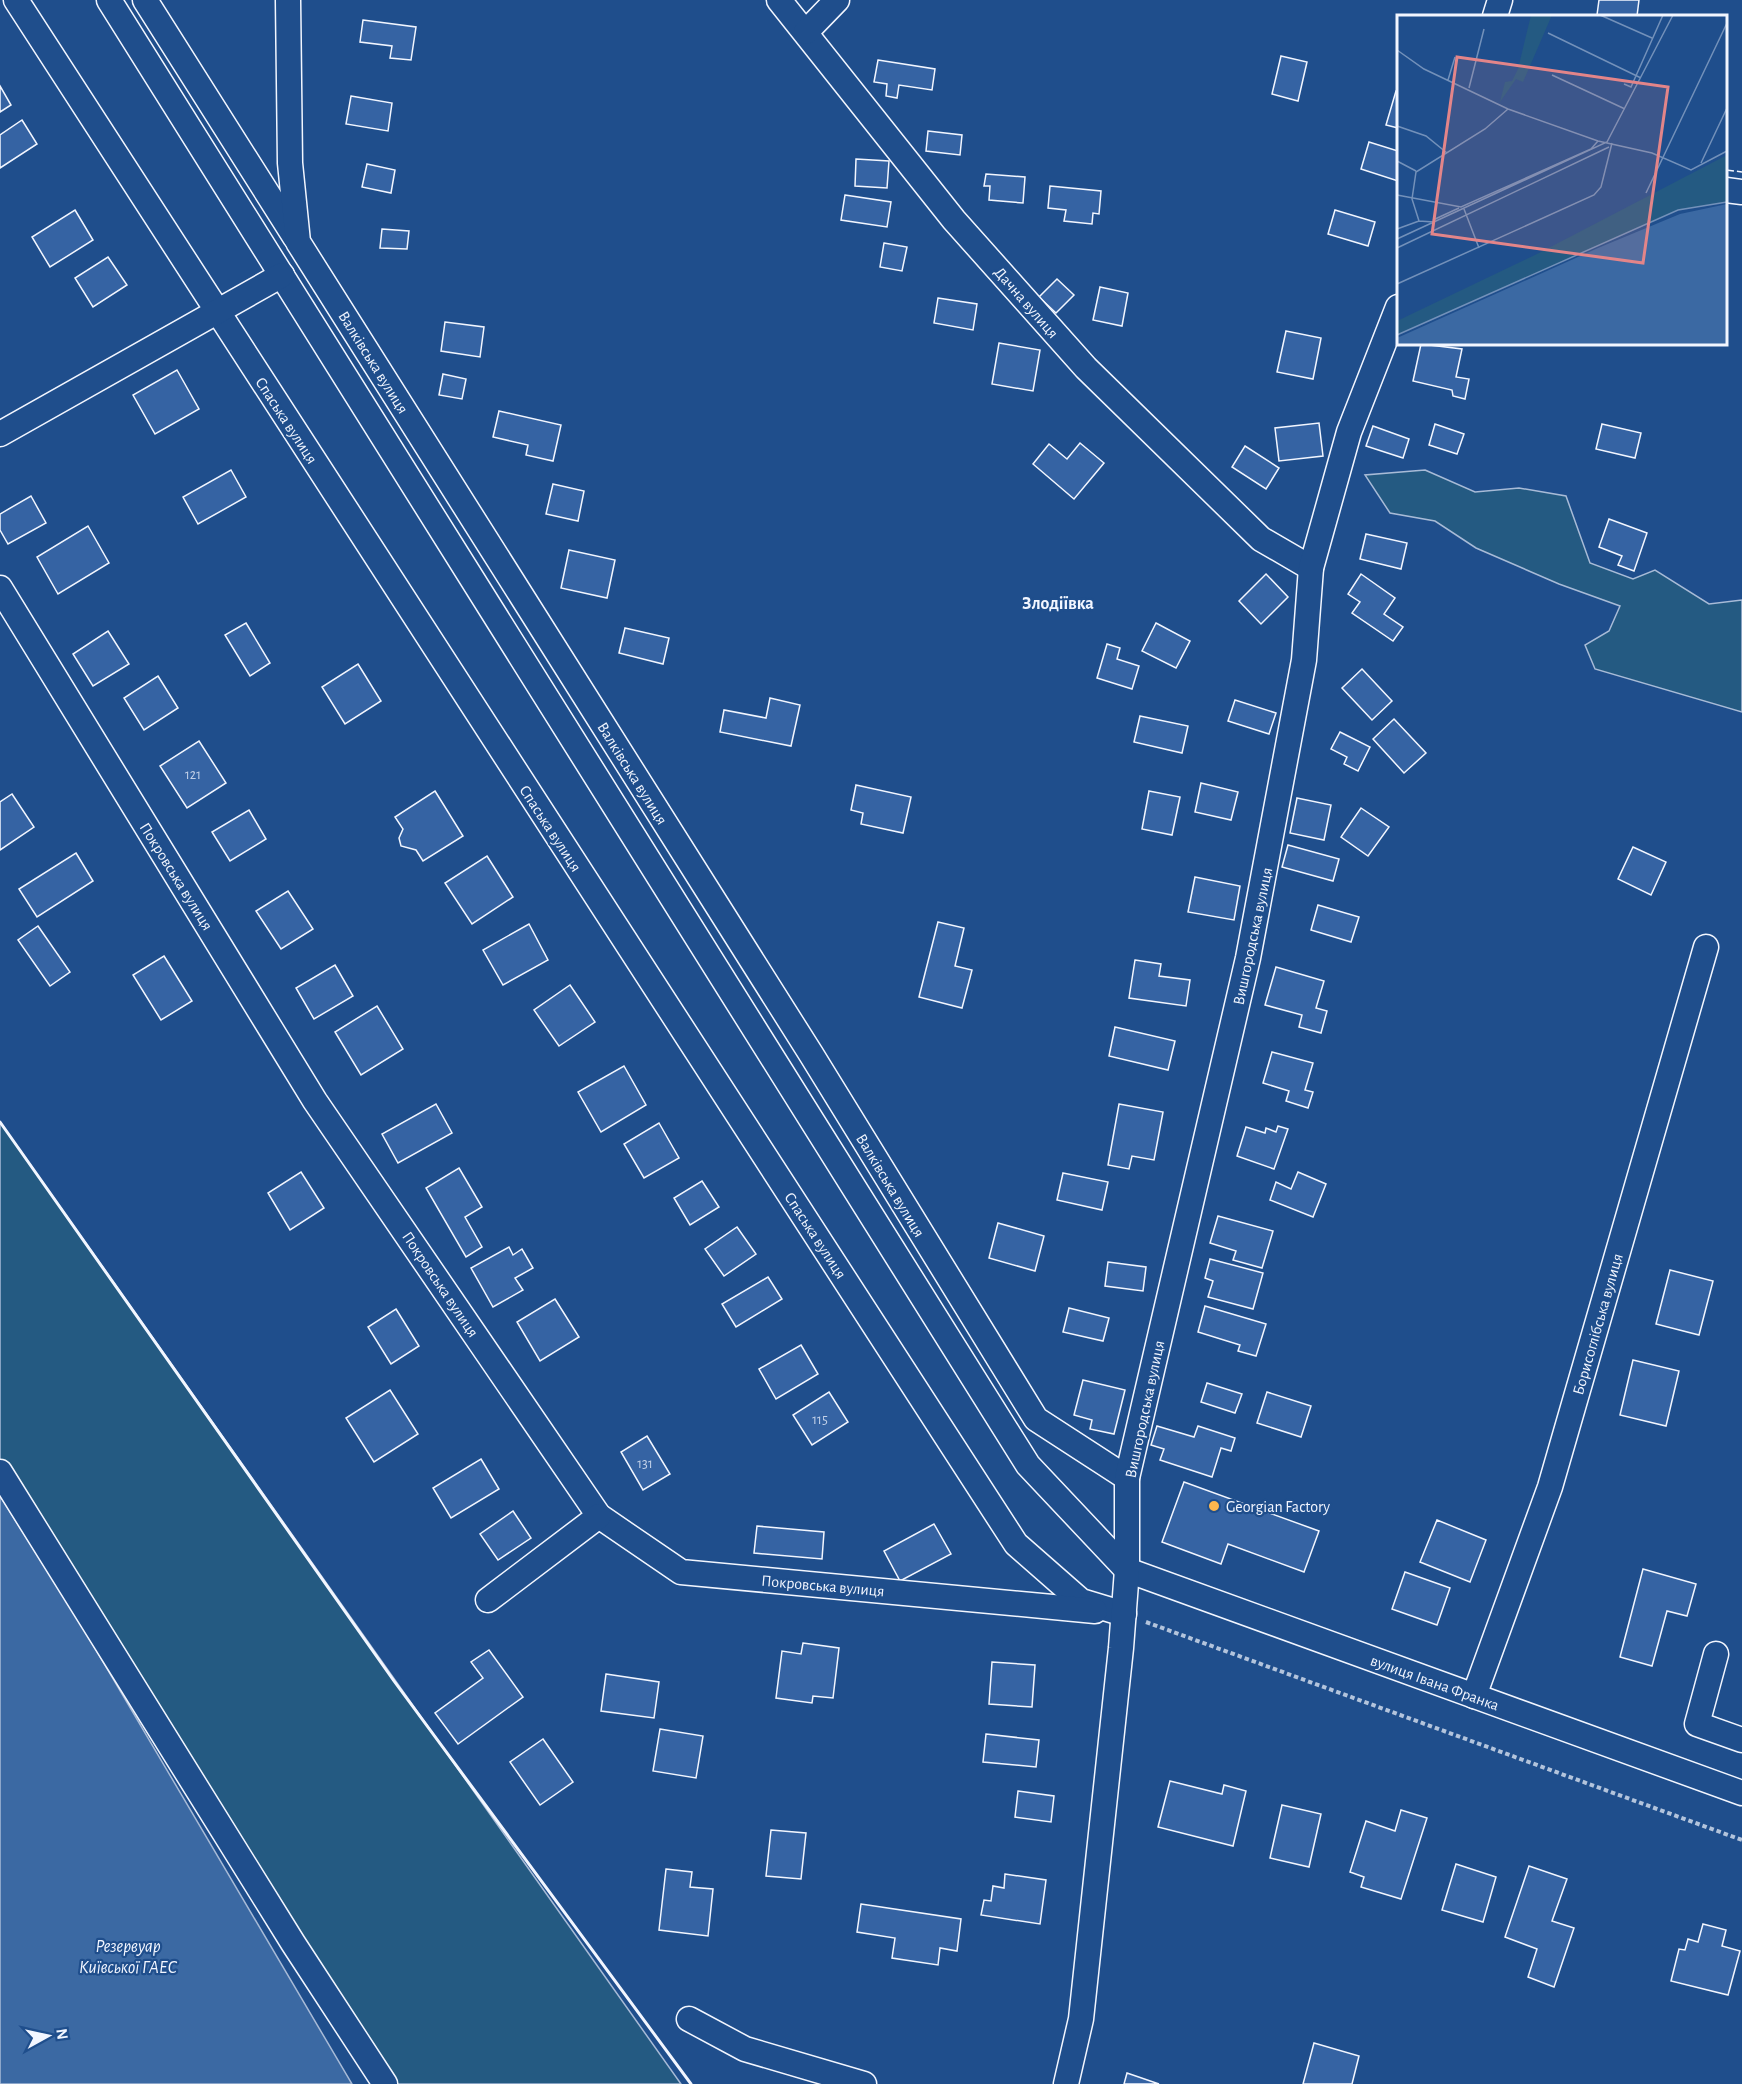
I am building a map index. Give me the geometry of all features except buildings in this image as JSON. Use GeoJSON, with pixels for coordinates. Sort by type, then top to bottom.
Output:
{"type":"FeatureCollection","features":[{"type":"Feature","properties":{"kind":"street","name":"Спаська вулиця"},"geometry":{"type":"LineString","coordinates":[[16,0],[1016,1544],[1081,1601],[1124,1614]]}},
{"type":"Feature","properties":{"kind":"street"},"geometry":{"type":"LineString","coordinates":[[145,0],[298,242]]}},
{"type":"Feature","properties":{"kind":"street","name":"Валківська вулиця"},"geometry":{"type":"LineString","coordinates":[[288,0],[290,164],[298,242],[811,1054],[1036,1419],[1127,1478]]}},
{"type":"Feature","properties":{"kind":"street","name":"Дачна вулиця"},"geometry":{"type":"LineString","coordinates":[[779,0],[954,220],[1086,368],[1261,538],[1311,568]]}},
{"type":"Feature","properties":{"kind":"street"},"geometry":{"type":"LineString","coordinates":[[806,32],[837,0]]}},
{"type":"Feature","properties":{"kind":"street"},"geometry":{"type":"LineString","coordinates":[[1495,15],[1500,0]]}},
{"type":"Feature","properties":{"kind":"street"},"geometry":{"type":"LineString","coordinates":[[113,1],[282,275],[1028,1465],[1127,1570]]}},
{"type":"Feature","properties":{"kind":"street"},"geometry":{"type":"LineString","coordinates":[[1727,190],[1742,192]]}},
{"type":"Feature","properties":{"kind":"street"},"geometry":{"type":"LineString","coordinates":[[0,434],[282,275]]}},
{"type":"Feature","properties":{"kind":"street","name":"Вишгородська вулиця"},"geometry":{"type":"LineString","coordinates":[[1066,2084],[1081,2019],[1124,1614],[1127,1570],[1127,1478],[1248,958],[1304,660],[1311,568],[1349,432],[1397,310]]}},
{"type":"Feature","properties":{"kind":"street","name":"Покровська вулиця"},"geometry":{"type":"LineString","coordinates":[[0,588],[315,1101],[599,1516],[681,1572],[1124,1614]]}},
{"type":"Feature","properties":{"kind":"street"},"geometry":{"type":"LineString","coordinates":[[557,714],[585,696]]}},
{"type":"Feature","properties":{"kind":"street","name":"Борисоглібська вулиця"},"geometry":{"type":"LineString","coordinates":[[1474,1696],[1550,1487],[1706,947]]}},
{"type":"Feature","properties":{"kind":"street"},"geometry":{"type":"LineString","coordinates":[[924,1296],[949,1280]]}},
{"type":"Feature","properties":{"kind":"street"},"geometry":{"type":"LineString","coordinates":[[0,1472],[293,1943],[385,2084]]}},
{"type":"Feature","properties":{"kind":"street"},"geometry":{"type":"LineString","coordinates":[[489,1600],[599,1516]]}},
{"type":"Feature","properties":{"kind":"street","name":"вулиця Івана Франка"},"geometry":{"type":"LineString","coordinates":[[1127,1570],[1742,1793]]}},
{"type":"Feature","properties":{"kind":"street"},"geometry":{"type":"LineString","coordinates":[[1716,1654],[1697,1724],[1742,1740]]}},
{"type":"Feature","properties":{"kind":"street"},"geometry":{"type":"LineString","coordinates":[[689,2019],[745,2049],[864,2084]]}},
{"type":"Feature","properties":{"kind":"path"},"geometry":{"type":"LineString","coordinates":[[1124,1614],[1742,1840]]}},
{"type":"Feature","properties":{"kind":"shaded area"},"geometry":{"type":"Polygon","coordinates":[[[1425,470],[1475,492],[1519,488],[1566,496],[1590,563],[1633,579],[1655,570],[1709,604],[1742,600],[1742,712],[1595,669],[1585,645],[1609,631],[1620,606],[1559,584],[1476,548],[1435,521],[1390,513],[1365,475],[1425,470]]]}},
{"type":"Feature","properties":{"kind":"shaded area"},"geometry":{"type":"Polygon","coordinates":[[[0,1122],[681,2084],[385,2084],[0,1472],[0,1122]]]}},
{"type":"Feature","properties":{"kind":"water","name":"Резервуар Київської ГАЕС"},"geometry":{"type":"Polygon","coordinates":[[[0,1496],[82,1626],[352,2084],[0,2084],[0,1496]]]}},
{"type":"Feature","properties":{"kind":"fence"},"geometry":{"type":"LineString","coordinates":[[1727,170],[1742,172]]}},
{"type":"Feature","properties":{"kind":"wall"},"geometry":{"type":"LineString","coordinates":[[0,1122],[394,1681],[691,2084]]}},
{"type":"Feature","properties":{"kind":"place","name":"Georgian Factory"},"geometry":{"type":"Point","coordinates":[1214,1506]}},
{"type":"Feature","properties":{"kind":"district","name":"Злодіївка"},"geometry":{"type":"Point","coordinates":[1058,603]}}]}
